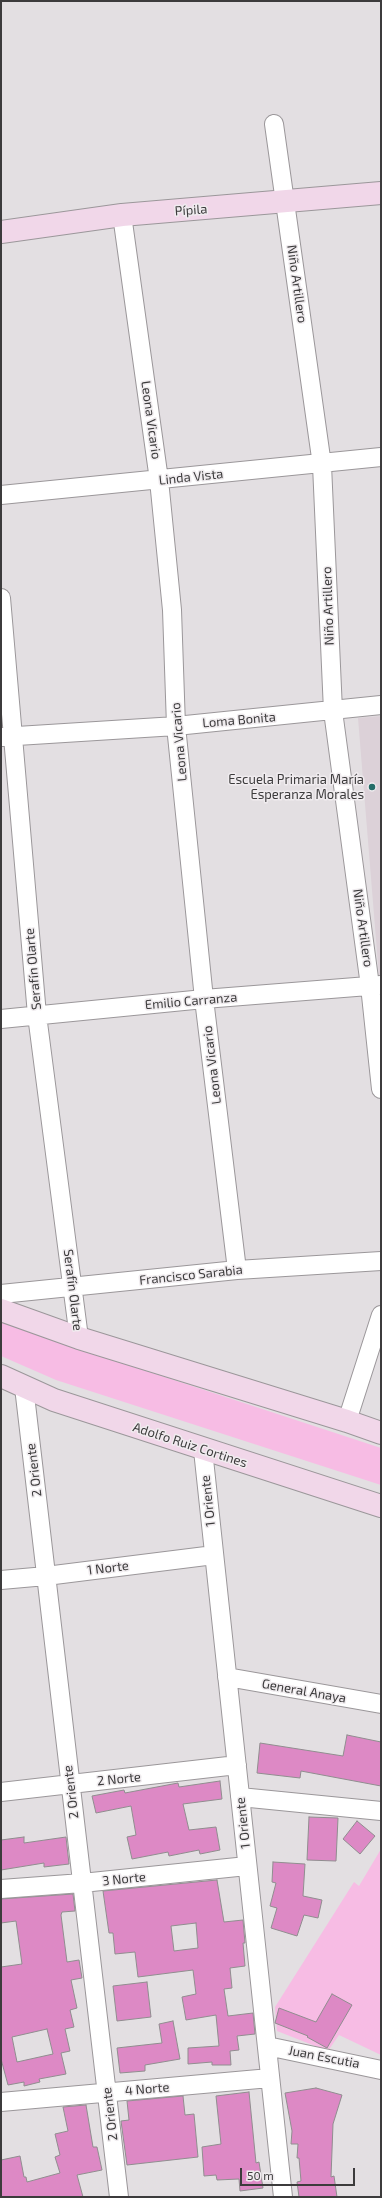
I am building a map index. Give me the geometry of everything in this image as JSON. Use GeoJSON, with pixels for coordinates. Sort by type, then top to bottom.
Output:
{"type":"FeatureCollection","features":[{"type":"Feature","properties":{"kind":"main road","name":"Pípila"},"geometry":{"type":"LineString","coordinates":[[1,232],[122,215],[381,193]]}},
{"type":"Feature","properties":{"kind":"main road"},"geometry":{"type":"LineString","coordinates":[[1,1310],[79,1338],[347,1421],[381,1433]]}},
{"type":"Feature","properties":{"kind":"main road","name":"Adolfo Ruiz Cortines"},"geometry":{"type":"LineString","coordinates":[[1,1376],[54,1400],[203,1450],[381,1506]]}},
{"type":"Feature","properties":{"kind":"street","name":"Niño Artillero"},"geometry":{"type":"LineString","coordinates":[[274,124],[322,464],[333,711],[376,985],[381,1089]]}},
{"type":"Feature","properties":{"kind":"street","name":"Leona Vicario"},"geometry":{"type":"LineString","coordinates":[[122,215],[159,480],[172,610],[176,726],[204,999],[237,1270]]}},
{"type":"Feature","properties":{"kind":"street","name":"Linda Vista"},"geometry":{"type":"LineString","coordinates":[[1,495],[381,457]]}},
{"type":"Feature","properties":{"kind":"street","name":"Serafín Olarte"},"geometry":{"type":"LineString","coordinates":[[1,598],[7,736],[37,1015],[79,1338]]}},
{"type":"Feature","properties":{"kind":"street","name":"Loma Bonita"},"geometry":{"type":"LineString","coordinates":[[7,736],[176,726],[381,705]]}},
{"type":"Feature","properties":{"kind":"street","name":"Emilio Carranza"},"geometry":{"type":"LineString","coordinates":[[1,1019],[204,999],[376,985]]}},
{"type":"Feature","properties":{"kind":"street","name":"Francisco Sarabia"},"geometry":{"type":"LineString","coordinates":[[1,1294],[237,1270],[381,1261]]}},
{"type":"Feature","properties":{"kind":"street"},"geometry":{"type":"LineString","coordinates":[[347,1421],[381,1315]]}},
{"type":"Feature","properties":{"kind":"street","name":"2 Oriente"},"geometry":{"type":"LineString","coordinates":[[24,1387],[119,2197]]}},
{"type":"Feature","properties":{"kind":"street","name":"1 Oriente"},"geometry":{"type":"LineString","coordinates":[[203,1450],[283,2197]]}},
{"type":"Feature","properties":{"kind":"street","name":"1 Norte"},"geometry":{"type":"LineString","coordinates":[[1,1580],[46,1576],[214,1555]]}},
{"type":"Feature","properties":{"kind":"street","name":"General Anaya"},"geometry":{"type":"LineString","coordinates":[[227,1677],[381,1704]]}},
{"type":"Feature","properties":{"kind":"street","name":"2 Norte"},"geometry":{"type":"LineString","coordinates":[[1,1792],[236,1766]]}},
{"type":"Feature","properties":{"kind":"street"},"geometry":{"type":"LineString","coordinates":[[240,1797],[381,1812]]}},
{"type":"Feature","properties":{"kind":"street","name":"3 Norte"},"geometry":{"type":"LineString","coordinates":[[1,1889],[82,1883],[247,1866]]}},
{"type":"Feature","properties":{"kind":"street","name":"Juan Escutia"},"geometry":{"type":"LineString","coordinates":[[267,2046],[381,2070]]}},
{"type":"Feature","properties":{"kind":"street","name":"4 Norte"},"geometry":{"type":"LineString","coordinates":[[1,2102],[270,2078]]}},
{"type":"Feature","properties":{"kind":"shaded area","name":"Escuela Primaria María Esperanza Morales"},"geometry":{"type":"Polygon","coordinates":[[[381,716],[381,975],[379,976],[358,718],[381,716]]]}},
{"type":"Feature","properties":{"kind":"shaded area"},"geometry":{"type":"Polygon","coordinates":[[[1,1319],[46,1338],[381,1448],[381,1485],[56,1380],[1,1356],[1,1319]]]}},
{"type":"Feature","properties":{"kind":"shaded area"},"geometry":{"type":"Polygon","coordinates":[[[381,1849],[381,2055],[339,2035],[328,2051],[277,2031],[275,2007],[354,1882],[359,1886],[381,1849]]]}},
{"type":"Feature","properties":{"kind":"building"},"geometry":{"type":"Polygon","coordinates":[[[347,1735],[381,1742],[381,1786],[301,1771],[300,1778],[257,1773],[260,1743],[343,1756],[347,1735]]]}},
{"type":"Feature","properties":{"kind":"building"},"geometry":{"type":"Polygon","coordinates":[[[220,1781],[222,1799],[183,1804],[189,1830],[216,1827],[220,1850],[200,1854],[199,1850],[169,1856],[168,1852],[132,1859],[127,1837],[136,1835],[131,1806],[96,1813],[92,1796],[124,1790],[125,1793],[178,1783],[179,1787],[220,1781]]]}},
{"type":"Feature","properties":{"kind":"building"},"geometry":{"type":"Polygon","coordinates":[[[309,1817],[338,1818],[336,1861],[307,1860],[309,1817]]]}},
{"type":"Feature","properties":{"kind":"building"},"geometry":{"type":"Polygon","coordinates":[[[357,1821],[375,1836],[360,1854],[343,1839],[357,1821]]]}},
{"type":"Feature","properties":{"kind":"building"},"geometry":{"type":"Polygon","coordinates":[[[24,1837],[24,1843],[66,1837],[69,1864],[44,1867],[44,1863],[1,1870],[1,1840],[24,1837]]]}},
{"type":"Feature","properties":{"kind":"building"},"geometry":{"type":"Polygon","coordinates":[[[273,1862],[305,1864],[303,1896],[322,1900],[318,1918],[304,1915],[297,1936],[271,1928],[277,1908],[270,1906],[276,1883],[272,1882],[273,1862]]]}},
{"type":"Feature","properties":{"kind":"building"},"geometry":{"type":"Polygon","coordinates":[[[217,1880],[224,1922],[243,1920],[245,1943],[243,1943],[245,1966],[230,1968],[232,1988],[224,1989],[228,2016],[253,2013],[255,2034],[237,2036],[239,2050],[230,2051],[231,2065],[212,2065],[212,2062],[188,2064],[188,2048],[219,2046],[216,2015],[186,2020],[182,1997],[196,1994],[193,1970],[138,1977],[135,1952],[115,1954],[113,1933],[109,1933],[103,1891],[217,1880]],[[196,1923],[171,1926],[174,1951],[198,1948],[196,1923]]]}},
{"type":"Feature","properties":{"kind":"building"},"geometry":{"type":"Polygon","coordinates":[[[73,1894],[75,1911],[62,1912],[61,1915],[67,1962],[79,1960],[82,1978],[71,1980],[77,2008],[70,2010],[74,2027],[65,2029],[70,2051],[61,2053],[66,2074],[39,2079],[40,2082],[24,2086],[24,2082],[8,2085],[1,2059],[1,1967],[22,1964],[16,1921],[1,1923],[1,1899],[73,1894]],[[47,2029],[12,2037],[17,2062],[53,2054],[47,2029]]]}},
{"type":"Feature","properties":{"kind":"building"},"geometry":{"type":"Polygon","coordinates":[[[147,1982],[151,2017],[117,2021],[113,1986],[147,1982]]]}},
{"type":"Feature","properties":{"kind":"building"},"geometry":{"type":"Polygon","coordinates":[[[332,1994],[352,2005],[327,2048],[307,2037],[308,2036],[275,2023],[279,2008],[316,2022],[332,1994]]]}},
{"type":"Feature","properties":{"kind":"building"},"geometry":{"type":"Polygon","coordinates":[[[173,2021],[180,2059],[145,2065],[145,2071],[120,2073],[117,2048],[162,2043],[159,2024],[173,2021]]]}},
{"type":"Feature","properties":{"kind":"building"},"geometry":{"type":"Polygon","coordinates":[[[316,2088],[342,2095],[333,2124],[331,2177],[334,2176],[337,2197],[299,2197],[297,2182],[301,2181],[299,2158],[297,2158],[298,2144],[291,2144],[292,2131],[285,2093],[316,2088]]]}},
{"type":"Feature","properties":{"kind":"building"},"geometry":{"type":"Polygon","coordinates":[[[249,2092],[256,2163],[259,2162],[263,2188],[240,2191],[239,2179],[217,2180],[216,2175],[204,2176],[202,2147],[221,2144],[216,2096],[249,2092]]]}},
{"type":"Feature","properties":{"kind":"building"},"geometry":{"type":"Polygon","coordinates":[[[183,2096],[185,2115],[194,2114],[198,2157],[127,2165],[121,2121],[129,2120],[127,2101],[183,2096]]]}},
{"type":"Feature","properties":{"kind":"building"},"geometry":{"type":"Polygon","coordinates":[[[86,2105],[93,2147],[97,2147],[102,2170],[77,2175],[83,2197],[1,2197],[1,2160],[20,2156],[24,2177],[26,2177],[27,2182],[60,2173],[55,2157],[60,2155],[55,2134],[68,2131],[63,2107],[86,2105]]]}},
{"type":"Feature","properties":{"kind":"place","name":"Escuela Primaria María Esperanza Morales"},"geometry":{"type":"Point","coordinates":[372,787]}}]}
